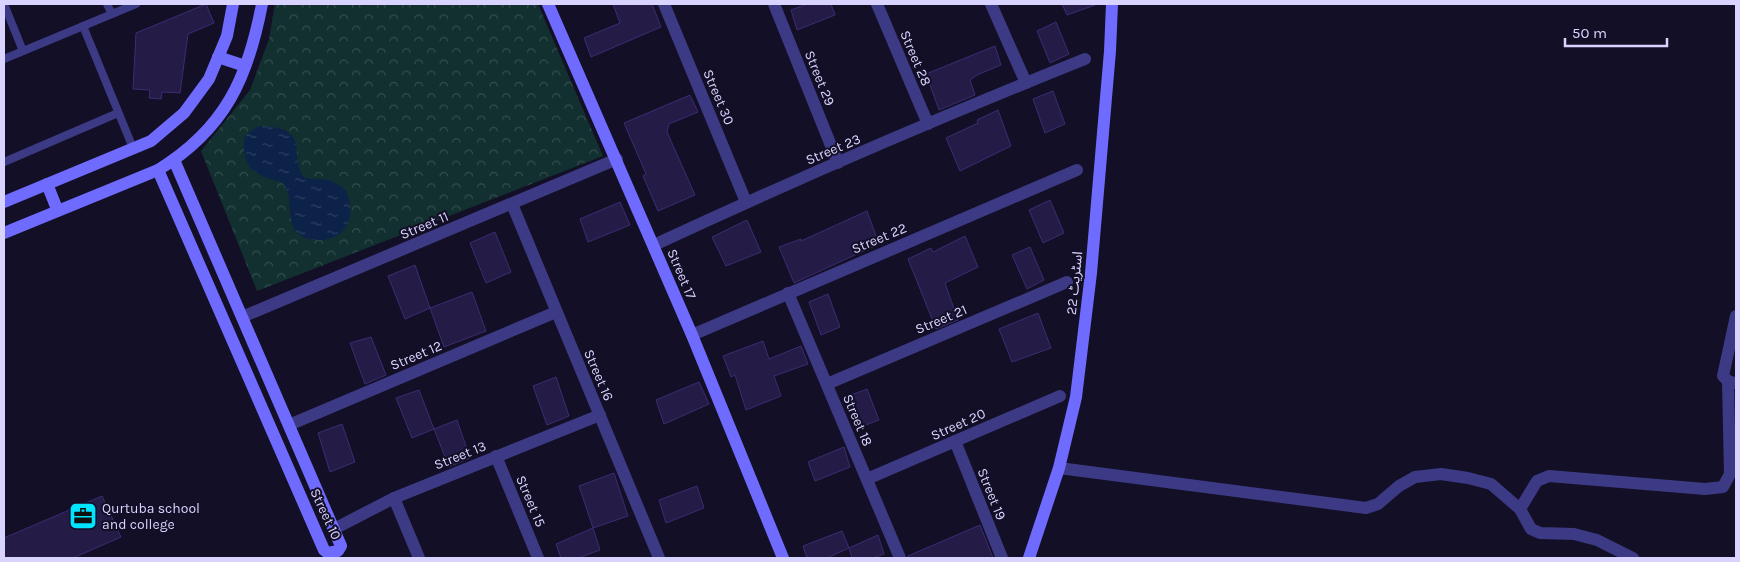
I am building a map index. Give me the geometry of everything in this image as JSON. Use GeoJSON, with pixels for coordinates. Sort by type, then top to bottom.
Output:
{"type":"FeatureCollection","features":[{"type":"Feature","properties":{"kind":"street"},"geometry":{"type":"LineString","coordinates":[[4,202],[151,141],[184,113],[209,79],[227,36],[232,4]]}},
{"type":"Feature","properties":{"kind":"street"},"geometry":{"type":"LineString","coordinates":[[4,233],[57,209],[158,170],[174,160],[214,124],[237,91],[255,38],[262,4]]}},
{"type":"Feature","properties":{"kind":"street","name":"Street 17"},"geometry":{"type":"LineString","coordinates":[[548,4],[654,245],[782,558]]}},
{"type":"Feature","properties":{"kind":"street","name":"Street 30"},"geometry":{"type":"LineString","coordinates":[[664,4],[746,202]]}},
{"type":"Feature","properties":{"kind":"street","name":"Street 29"},"geometry":{"type":"LineString","coordinates":[[774,4],[838,163]]}},
{"type":"Feature","properties":{"kind":"street","name":"Street 28"},"geometry":{"type":"LineString","coordinates":[[877,4],[928,124]]}},
{"type":"Feature","properties":{"kind":"street"},"geometry":{"type":"LineString","coordinates":[[991,4],[1026,83]]}},
{"type":"Feature","properties":{"kind":"street","name":"اسٹریٹ 22"},"geometry":{"type":"LineString","coordinates":[[1030,558],[1058,468],[1076,397],[1090,282],[1110,51],[1112,4]]}},
{"type":"Feature","properties":{"kind":"street"},"geometry":{"type":"LineString","coordinates":[[218,57],[245,66]]}},
{"type":"Feature","properties":{"kind":"street","name":"Street 23"},"geometry":{"type":"LineString","coordinates":[[654,245],[746,202],[1085,59]]}},
{"type":"Feature","properties":{"kind":"street","name":"Street 11"},"geometry":{"type":"LineString","coordinates":[[242,317],[617,159]]}},
{"type":"Feature","properties":{"kind":"street","name":"Street 10"},"geometry":{"type":"LineString","coordinates":[[158,170],[324,550],[328,553],[338,551],[341,546],[334,529],[174,160]]}},
{"type":"Feature","properties":{"kind":"street","name":"Street 22"},"geometry":{"type":"LineString","coordinates":[[692,335],[1077,170]]}},
{"type":"Feature","properties":{"kind":"street"},"geometry":{"type":"LineString","coordinates":[[47,184],[57,209]]}},
{"type":"Feature","properties":{"kind":"street","name":"Street 16"},"geometry":{"type":"LineString","coordinates":[[512,204],[659,558]]}},
{"type":"Feature","properties":{"kind":"street","name":"Street 21"},"geometry":{"type":"LineString","coordinates":[[827,384],[1067,282]]}},
{"type":"Feature","properties":{"kind":"street","name":"Street 18"},"geometry":{"type":"LineString","coordinates":[[788,293],[900,558]]}},
{"type":"Feature","properties":{"kind":"street","name":"Street 12"},"geometry":{"type":"LineString","coordinates":[[289,425],[556,312]]}},
{"type":"Feature","properties":{"kind":"street"},"geometry":{"type":"LineString","coordinates":[[1520,509],[1537,481],[1549,476],[1705,489],[1723,487],[1730,474],[1732,382],[1723,376],[1736,316]]}},
{"type":"Feature","properties":{"kind":"street","name":"Street 20"},"geometry":{"type":"LineString","coordinates":[[868,480],[1060,396]]}},
{"type":"Feature","properties":{"kind":"street","name":"Street 13"},"geometry":{"type":"LineString","coordinates":[[334,529],[394,498],[600,414]]}},
{"type":"Feature","properties":{"kind":"street","name":"Street 19"},"geometry":{"type":"LineString","coordinates":[[954,441],[1002,558]]}},
{"type":"Feature","properties":{"kind":"street","name":"Street 15"},"geometry":{"type":"LineString","coordinates":[[496,456],[538,558]]}},
{"type":"Feature","properties":{"kind":"street"},"geometry":{"type":"LineString","coordinates":[[1058,468],[1366,508],[1378,504],[1399,486],[1416,477],[1441,474],[1491,484],[1520,509],[1531,529],[1540,533],[1574,534],[1597,540],[1633,558]]}},
{"type":"Feature","properties":{"kind":"street"},"geometry":{"type":"LineString","coordinates":[[394,498],[418,558]]}},
{"type":"Feature","properties":{"kind":"lane"},"geometry":{"type":"LineString","coordinates":[[4,4],[23,51]]}},
{"type":"Feature","properties":{"kind":"lane"},"geometry":{"type":"LineString","coordinates":[[107,4],[112,14]]}},
{"type":"Feature","properties":{"kind":"lane"},"geometry":{"type":"LineString","coordinates":[[4,59],[136,4]]}},
{"type":"Feature","properties":{"kind":"lane"},"geometry":{"type":"LineString","coordinates":[[83,26],[133,148]]}},
{"type":"Feature","properties":{"kind":"lane"},"geometry":{"type":"LineString","coordinates":[[4,162],[118,113]]}},
{"type":"Feature","properties":{"kind":"green space"},"geometry":{"type":"Polygon","coordinates":[[[275,4],[538,4],[603,156],[257,291],[201,151],[250,90],[269,39],[275,4]]]}},
{"type":"Feature","properties":{"kind":"water"},"geometry":{"type":"Polygon","coordinates":[[[256,127],[279,128],[294,138],[300,170],[305,178],[330,180],[345,189],[349,198],[350,216],[348,224],[337,235],[329,239],[318,240],[300,235],[292,224],[289,197],[284,185],[260,175],[247,162],[244,150],[245,136],[256,127]]]}},
{"type":"Feature","properties":{"kind":"building"},"geometry":{"type":"Polygon","coordinates":[[[206,4],[214,23],[188,34],[180,93],[162,92],[161,99],[149,98],[150,90],[133,89],[136,33],[206,4]]]}},
{"type":"Feature","properties":{"kind":"building"},"geometry":{"type":"Polygon","coordinates":[[[613,4],[652,4],[661,27],[591,57],[584,38],[620,23],[613,4]]]}},
{"type":"Feature","properties":{"kind":"building"},"geometry":{"type":"Polygon","coordinates":[[[807,4],[831,4],[835,15],[797,30],[791,10],[807,4]]]}},
{"type":"Feature","properties":{"kind":"building"},"geometry":{"type":"Polygon","coordinates":[[[1062,4],[1095,4],[1095,5],[1067,15],[1062,4]]]}},
{"type":"Feature","properties":{"kind":"building"},"geometry":{"type":"Polygon","coordinates":[[[1056,22],[1069,54],[1050,63],[1037,31],[1056,22]]]}},
{"type":"Feature","properties":{"kind":"building"},"geometry":{"type":"Polygon","coordinates":[[[995,46],[1001,65],[970,80],[975,95],[939,110],[926,74],[995,46]]]}},
{"type":"Feature","properties":{"kind":"building"},"geometry":{"type":"Polygon","coordinates":[[[1053,91],[1065,124],[1045,133],[1033,99],[1053,91]]]}},
{"type":"Feature","properties":{"kind":"building"},"geometry":{"type":"Polygon","coordinates":[[[690,95],[698,112],[669,124],[667,132],[695,195],[658,211],[643,176],[646,174],[624,123],[690,95]]]}},
{"type":"Feature","properties":{"kind":"building"},"geometry":{"type":"Polygon","coordinates":[[[998,110],[1011,146],[960,171],[946,138],[978,123],[977,120],[998,110]]]}},
{"type":"Feature","properties":{"kind":"building"},"geometry":{"type":"Polygon","coordinates":[[[1050,200],[1064,233],[1043,243],[1029,210],[1050,200]]]}},
{"type":"Feature","properties":{"kind":"building"},"geometry":{"type":"Polygon","coordinates":[[[620,202],[630,225],[588,242],[580,219],[620,202]]]}},
{"type":"Feature","properties":{"kind":"building"},"geometry":{"type":"Polygon","coordinates":[[[867,211],[879,244],[794,283],[779,247],[801,239],[801,241],[867,211]]]}},
{"type":"Feature","properties":{"kind":"building"},"geometry":{"type":"Polygon","coordinates":[[[747,220],[761,252],[726,266],[712,237],[747,220]]]}},
{"type":"Feature","properties":{"kind":"building"},"geometry":{"type":"Polygon","coordinates":[[[495,232],[511,272],[486,283],[470,243],[495,232]]]}},
{"type":"Feature","properties":{"kind":"building"},"geometry":{"type":"Polygon","coordinates":[[[965,236],[978,267],[945,283],[958,320],[936,329],[908,259],[931,248],[933,252],[965,236]]]}},
{"type":"Feature","properties":{"kind":"building"},"geometry":{"type":"Polygon","coordinates":[[[1030,247],[1044,280],[1027,289],[1012,255],[1030,247]]]}},
{"type":"Feature","properties":{"kind":"building"},"geometry":{"type":"Polygon","coordinates":[[[415,265],[430,308],[405,319],[388,276],[415,265]]]}},
{"type":"Feature","properties":{"kind":"building"},"geometry":{"type":"Polygon","coordinates":[[[472,292],[486,331],[444,347],[430,308],[472,292]]]}},
{"type":"Feature","properties":{"kind":"building"},"geometry":{"type":"Polygon","coordinates":[[[828,294],[840,327],[821,335],[809,302],[828,294]]]}},
{"type":"Feature","properties":{"kind":"building"},"geometry":{"type":"Polygon","coordinates":[[[1038,313],[1051,348],[1012,362],[999,329],[1038,313]]]}},
{"type":"Feature","properties":{"kind":"building"},"geometry":{"type":"Polygon","coordinates":[[[371,337],[386,375],[365,384],[350,343],[371,337]]]}},
{"type":"Feature","properties":{"kind":"building"},"geometry":{"type":"Polygon","coordinates":[[[763,341],[769,359],[801,346],[808,364],[774,376],[781,396],[746,410],[735,375],[731,377],[723,356],[763,341]]]}},
{"type":"Feature","properties":{"kind":"building"},"geometry":{"type":"Polygon","coordinates":[[[556,377],[569,416],[547,425],[533,386],[556,377]]]}},
{"type":"Feature","properties":{"kind":"building"},"geometry":{"type":"Polygon","coordinates":[[[699,382],[709,404],[664,424],[656,400],[699,382]]]}},
{"type":"Feature","properties":{"kind":"building"},"geometry":{"type":"Polygon","coordinates":[[[867,389],[879,420],[858,428],[846,397],[867,389]]]}},
{"type":"Feature","properties":{"kind":"building"},"geometry":{"type":"Polygon","coordinates":[[[419,390],[434,429],[412,438],[396,398],[419,390]]]}},
{"type":"Feature","properties":{"kind":"building"},"geometry":{"type":"Polygon","coordinates":[[[457,420],[470,458],[449,467],[434,429],[457,420]]]}},
{"type":"Feature","properties":{"kind":"building"},"geometry":{"type":"Polygon","coordinates":[[[342,424],[355,462],[330,472],[318,433],[342,424]]]}},
{"type":"Feature","properties":{"kind":"building"},"geometry":{"type":"Polygon","coordinates":[[[844,447],[850,467],[815,481],[808,462],[844,447]]]}},
{"type":"Feature","properties":{"kind":"building"},"geometry":{"type":"Polygon","coordinates":[[[614,473],[628,516],[593,528],[579,486],[614,473]]]}},
{"type":"Feature","properties":{"kind":"building"},"geometry":{"type":"Polygon","coordinates":[[[697,486],[704,508],[666,523],[659,500],[697,486]]]}},
{"type":"Feature","properties":{"kind":"building","name":"Qurtuba school and college"},"geometry":{"type":"Polygon","coordinates":[[[102,496],[121,537],[73,558],[4,558],[4,538],[102,496]]]}},
{"type":"Feature","properties":{"kind":"building"},"geometry":{"type":"Polygon","coordinates":[[[980,525],[993,558],[908,558],[908,556],[980,525]]]}},
{"type":"Feature","properties":{"kind":"building"},"geometry":{"type":"Polygon","coordinates":[[[593,528],[600,550],[578,558],[561,558],[556,544],[593,528]]]}},
{"type":"Feature","properties":{"kind":"building"},"geometry":{"type":"Polygon","coordinates":[[[842,531],[849,548],[827,558],[807,558],[803,546],[842,531]]]}},
{"type":"Feature","properties":{"kind":"building"},"geometry":{"type":"Polygon","coordinates":[[[878,535],[884,554],[873,558],[852,558],[849,548],[878,535]]]}},
{"type":"Feature","properties":{"kind":"place","name":"Qurtuba school and college"},"geometry":{"type":"Point","coordinates":[83,516]}}]}
